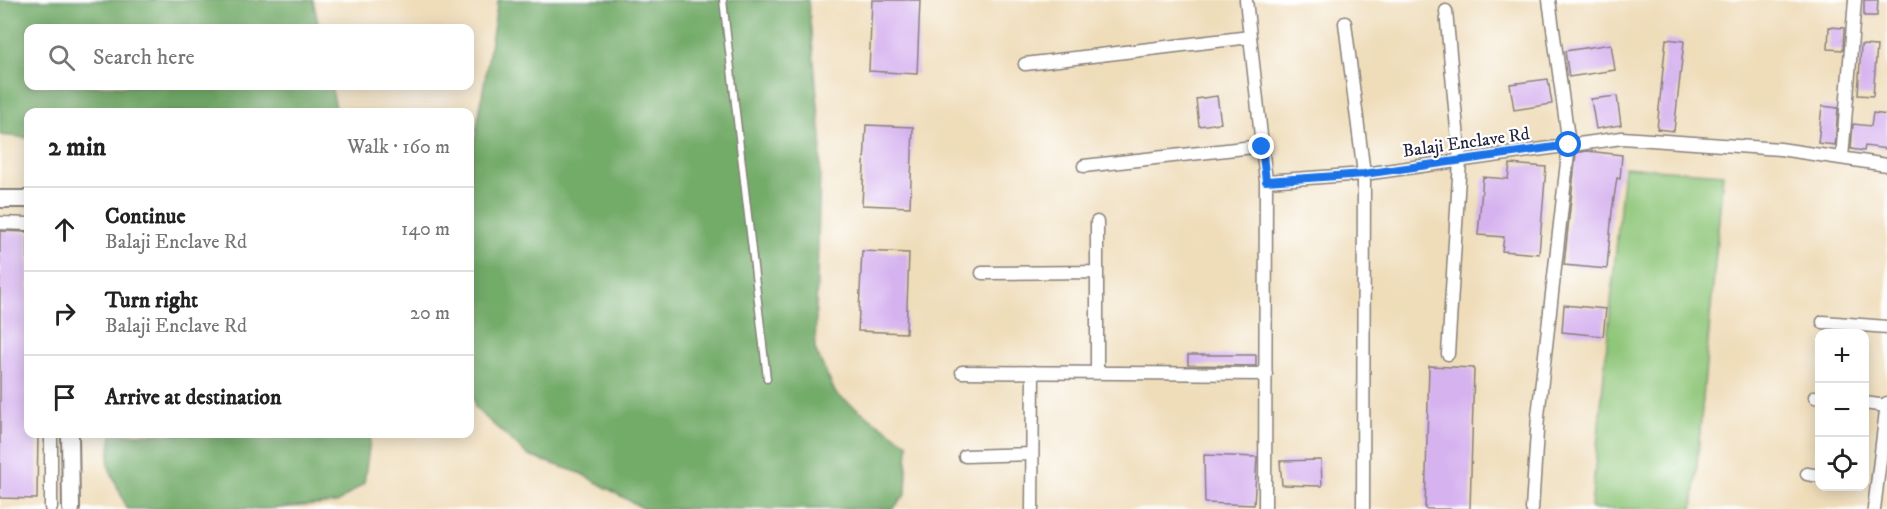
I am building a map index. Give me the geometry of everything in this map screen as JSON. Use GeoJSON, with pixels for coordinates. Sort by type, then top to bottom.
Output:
{"type":"FeatureCollection","features":[{"type":"Feature","properties":{"kind":"main road"},"geometry":{"type":"LineString","coordinates":[[0,199],[24,199]]}},
{"type":"Feature","properties":{"kind":"main road"},"geometry":{"type":"LineString","coordinates":[[70,438],[71,509]]}},
{"type":"Feature","properties":{"kind":"street"},"geometry":{"type":"LineString","coordinates":[[1246,0],[1266,181],[1265,509]]}},
{"type":"Feature","properties":{"kind":"street"},"geometry":{"type":"LineString","coordinates":[[1532,509],[1538,416],[1569,145],[1549,0]]}},
{"type":"Feature","properties":{"kind":"street"},"geometry":{"type":"LineString","coordinates":[[1842,158],[1855,0]]}},
{"type":"Feature","properties":{"kind":"street"},"geometry":{"type":"LineString","coordinates":[[1446,11],[1460,161],[1448,354]]}},
{"type":"Feature","properties":{"kind":"street"},"geometry":{"type":"LineString","coordinates":[[1345,23],[1364,174],[1363,509]]}},
{"type":"Feature","properties":{"kind":"street"},"geometry":{"type":"LineString","coordinates":[[1025,64],[1250,37]]}},
{"type":"Feature","properties":{"kind":"street","name":"Balaji Enclave Rd"},"geometry":{"type":"LineString","coordinates":[[1266,181],[1364,174],[1622,138],[1780,149],[1887,165]]}},
{"type":"Feature","properties":{"kind":"street"},"geometry":{"type":"LineString","coordinates":[[1084,166],[1262,147]]}},
{"type":"Feature","properties":{"kind":"street"},"geometry":{"type":"LineString","coordinates":[[1097,222],[1097,373]]}},
{"type":"Feature","properties":{"kind":"street"},"geometry":{"type":"LineString","coordinates":[[0,223],[24,224]]}},
{"type":"Feature","properties":{"kind":"street"},"geometry":{"type":"LineString","coordinates":[[982,273],[1097,272]]}},
{"type":"Feature","properties":{"kind":"street"},"geometry":{"type":"LineString","coordinates":[[1823,322],[1887,327]]}},
{"type":"Feature","properties":{"kind":"street"},"geometry":{"type":"LineString","coordinates":[[962,372],[1266,374]]}},
{"type":"Feature","properties":{"kind":"street"},"geometry":{"type":"LineString","coordinates":[[1032,509],[1033,372]]}},
{"type":"Feature","properties":{"kind":"street"},"geometry":{"type":"LineString","coordinates":[[1869,403],[1887,404],[1870,484],[1874,509]]}},
{"type":"Feature","properties":{"kind":"street"},"geometry":{"type":"LineString","coordinates":[[51,438],[51,508]]}},
{"type":"Feature","properties":{"kind":"street"},"geometry":{"type":"LineString","coordinates":[[965,456],[1032,454]]}},
{"type":"Feature","properties":{"kind":"lane"},"geometry":{"type":"LineString","coordinates":[[723,0],[767,379]]}},
{"type":"Feature","properties":{"kind":"green space"},"geometry":{"type":"Polygon","coordinates":[[[0,0],[313,0],[318,24],[24,24],[24,90],[332,90],[336,108],[24,108],[24,138],[0,135],[0,0]]]}},
{"type":"Feature","properties":{"kind":"green space"},"geometry":{"type":"Polygon","coordinates":[[[498,0],[808,0],[821,137],[815,349],[836,394],[908,444],[906,494],[893,509],[644,509],[580,473],[529,456],[475,408],[474,144],[498,0]]]}},
{"type":"Feature","properties":{"kind":"green space"},"geometry":{"type":"Polygon","coordinates":[[[1624,167],[1723,174],[1693,509],[1591,509],[1624,167]]]}},
{"type":"Feature","properties":{"kind":"green space"},"geometry":{"type":"Polygon","coordinates":[[[111,438],[370,438],[364,483],[337,503],[268,509],[127,509],[108,465],[111,438]]]}},
{"type":"Feature","properties":{"kind":"building"},"geometry":{"type":"Polygon","coordinates":[[[872,0],[920,0],[917,74],[869,71],[872,0]]]}},
{"type":"Feature","properties":{"kind":"building"},"geometry":{"type":"Polygon","coordinates":[[[1864,0],[1878,0],[1877,16],[1864,16],[1864,0]]]}},
{"type":"Feature","properties":{"kind":"building"},"geometry":{"type":"Polygon","coordinates":[[[1829,27],[1844,28],[1843,50],[1828,49],[1829,27]]]}},
{"type":"Feature","properties":{"kind":"building"},"geometry":{"type":"Polygon","coordinates":[[[1666,39],[1684,41],[1674,131],[1657,129],[1666,39]]]}},
{"type":"Feature","properties":{"kind":"building"},"geometry":{"type":"Polygon","coordinates":[[[1611,44],[1615,70],[1569,77],[1565,51],[1611,44]]]}},
{"type":"Feature","properties":{"kind":"building"},"geometry":{"type":"Polygon","coordinates":[[[1861,45],[1877,46],[1873,96],[1858,95],[1861,45]]]}},
{"type":"Feature","properties":{"kind":"building"},"geometry":{"type":"Polygon","coordinates":[[[1548,79],[1552,104],[1514,110],[1510,84],[1548,79]]]}},
{"type":"Feature","properties":{"kind":"building"},"geometry":{"type":"Polygon","coordinates":[[[1217,96],[1221,123],[1199,126],[1196,99],[1217,96]]]}},
{"type":"Feature","properties":{"kind":"building"},"geometry":{"type":"Polygon","coordinates":[[[1617,96],[1621,125],[1596,129],[1591,99],[1617,96]]]}},
{"type":"Feature","properties":{"kind":"building"},"geometry":{"type":"Polygon","coordinates":[[[1822,106],[1838,108],[1835,145],[1818,143],[1822,106]]]}},
{"type":"Feature","properties":{"kind":"building"},"geometry":{"type":"Polygon","coordinates":[[[1873,113],[1887,115],[1887,149],[1865,146],[1864,151],[1851,149],[1853,124],[1871,126],[1873,113]]]}},
{"type":"Feature","properties":{"kind":"building"},"geometry":{"type":"Polygon","coordinates":[[[866,125],[913,127],[910,207],[862,205],[866,125]]]}},
{"type":"Feature","properties":{"kind":"building"},"geometry":{"type":"Polygon","coordinates":[[[1587,151],[1622,155],[1620,179],[1617,178],[1612,211],[1607,269],[1564,265],[1576,153],[1587,151]]]}},
{"type":"Feature","properties":{"kind":"building"},"geometry":{"type":"Polygon","coordinates":[[[1510,164],[1546,167],[1539,254],[1502,251],[1504,237],[1478,235],[1483,177],[1508,179],[1510,164]]]}},
{"type":"Feature","properties":{"kind":"building"},"geometry":{"type":"Polygon","coordinates":[[[0,231],[24,232],[24,438],[38,438],[37,499],[0,498],[0,231]]]}},
{"type":"Feature","properties":{"kind":"building"},"geometry":{"type":"Polygon","coordinates":[[[862,251],[909,253],[906,333],[858,331],[862,251]]]}},
{"type":"Feature","properties":{"kind":"building"},"geometry":{"type":"Polygon","coordinates":[[[1564,305],[1606,309],[1603,336],[1562,332],[1564,305]]]}},
{"type":"Feature","properties":{"kind":"building"},"geometry":{"type":"Polygon","coordinates":[[[1188,355],[1256,355],[1256,366],[1188,365],[1188,355]]]}},
{"type":"Feature","properties":{"kind":"building"},"geometry":{"type":"Polygon","coordinates":[[[1429,366],[1474,368],[1470,509],[1425,509],[1429,366]]]}},
{"type":"Feature","properties":{"kind":"building"},"geometry":{"type":"Polygon","coordinates":[[[1204,455],[1257,457],[1254,505],[1205,503],[1204,455]]]}},
{"type":"Feature","properties":{"kind":"building"},"geometry":{"type":"Polygon","coordinates":[[[1321,460],[1322,486],[1282,485],[1280,461],[1321,460]]]}},
{"type":"Feature","properties":{"kind":"route"},"geometry":{"type":"LineString","coordinates":[[1262,147],[1266,181],[1364,174],[1569,145]]}}]}
